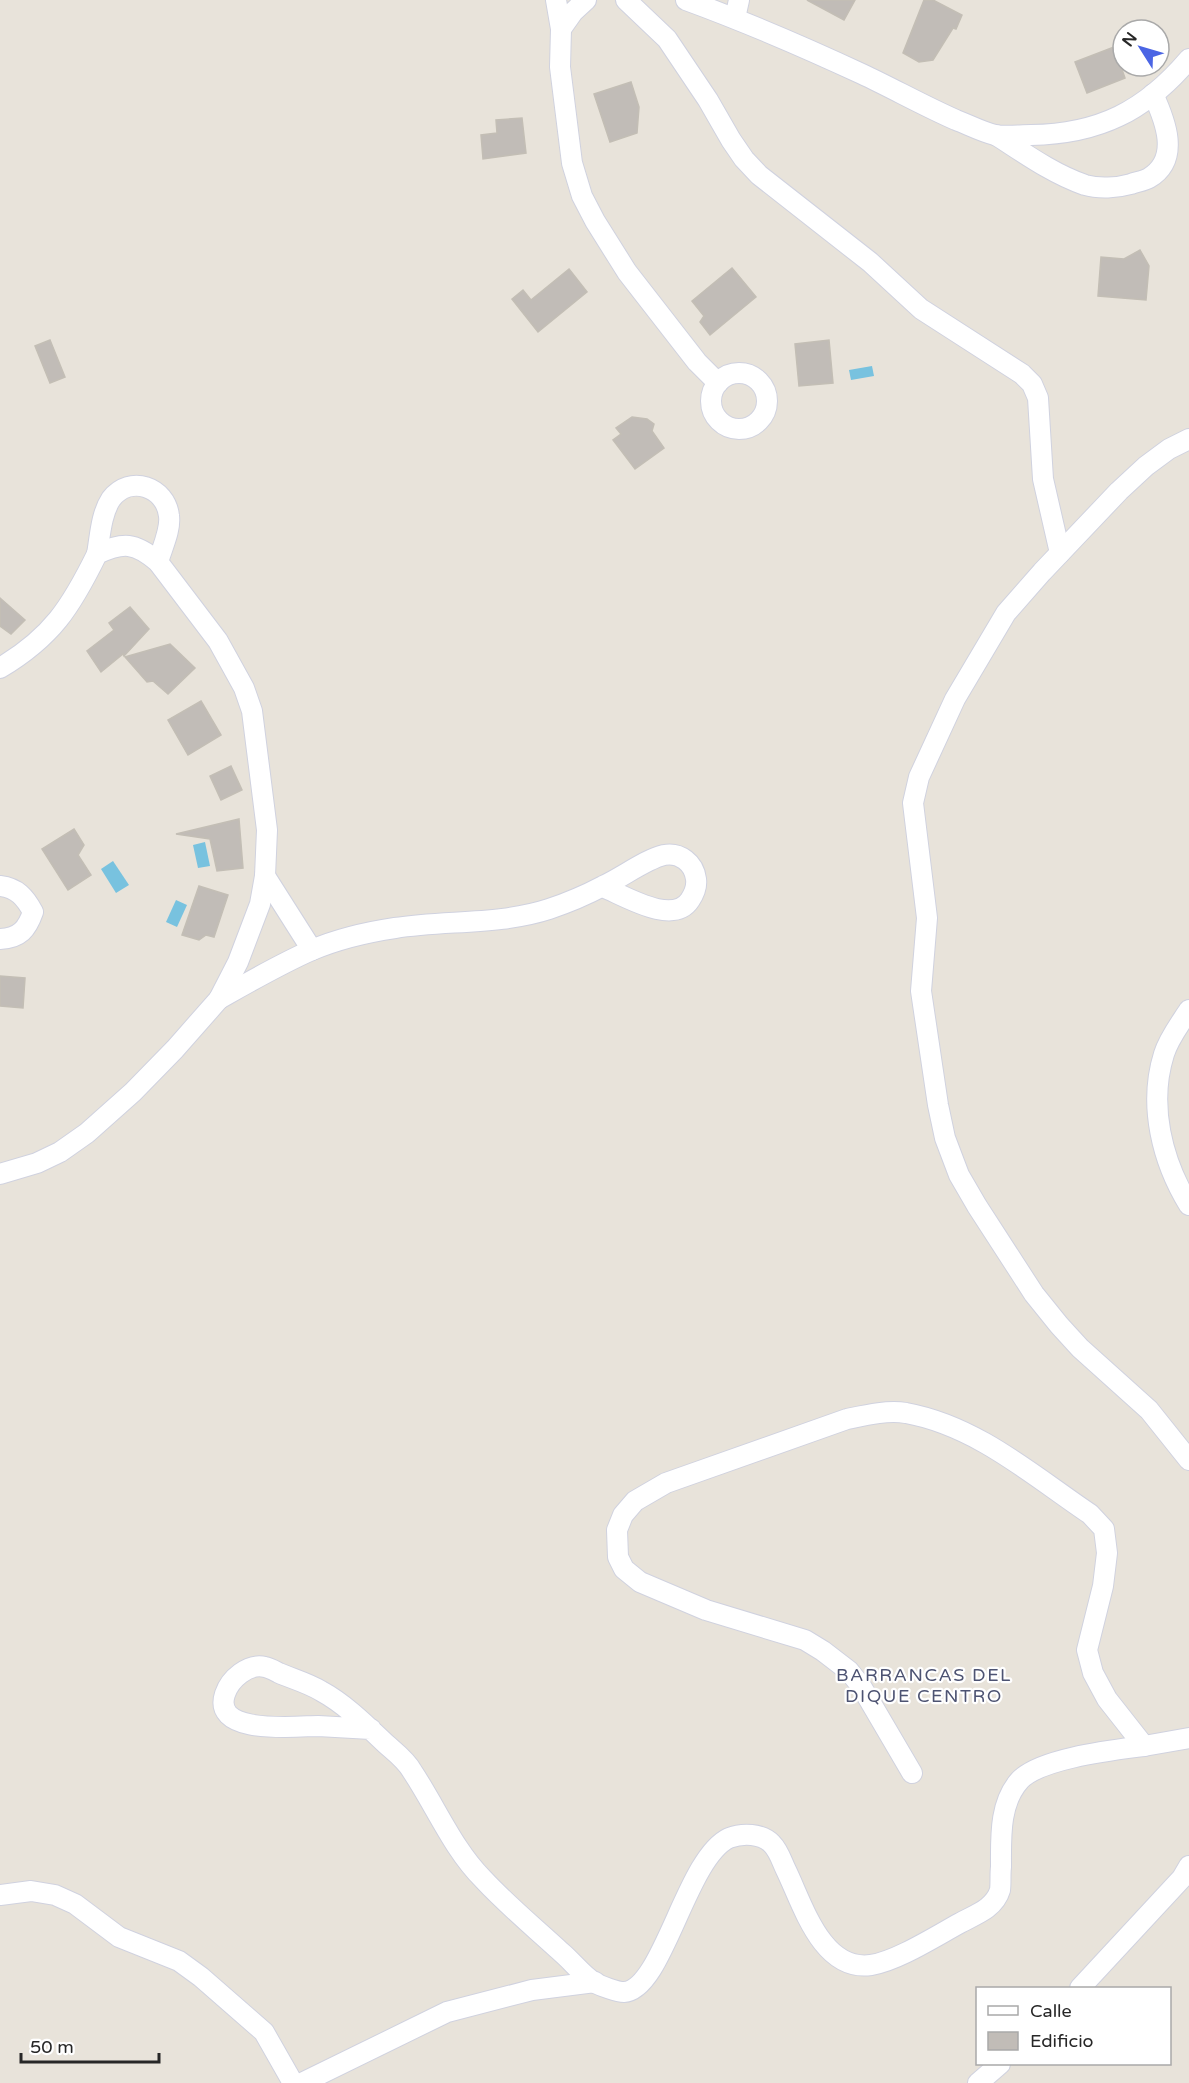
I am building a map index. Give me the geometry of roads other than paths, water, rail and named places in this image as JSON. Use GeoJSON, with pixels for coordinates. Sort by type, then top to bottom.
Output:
{"type":"FeatureCollection","features":[{"type":"Feature","properties":{"kind":"street"},"geometry":{"type":"LineString","coordinates":[[556,0],[561,29],[560,67],[571,152],[582,196],[627,272],[697,362],[718,383]]}},
{"type":"Feature","properties":{"kind":"street"},"geometry":{"type":"LineString","coordinates":[[561,29],[573,12],[586,0]]}},
{"type":"Feature","properties":{"kind":"street"},"geometry":{"type":"LineString","coordinates":[[626,0],[666,39],[708,100],[744,159],[759,175],[870,262],[921,309],[1022,374],[1032,384],[1038,398],[1043,479],[1060,553]]}},
{"type":"Feature","properties":{"kind":"street"},"geometry":{"type":"LineString","coordinates":[[686,0],[737,9],[862,75],[941,113],[996,135],[1071,180],[1089,186],[1120,188],[1149,178],[1161,166],[1167,150],[1168,132],[1153,94]]}},
{"type":"Feature","properties":{"kind":"street"},"geometry":{"type":"LineString","coordinates":[[996,135],[1052,134],[1077,131],[1104,123],[1129,111],[1153,94],[1171,80],[1189,58]]}},
{"type":"Feature","properties":{"kind":"street"},"geometry":{"type":"LineString","coordinates":[[1189,439],[1169,449],[1146,466],[1060,553],[1006,613],[955,699],[919,777],[914,803],[927,918],[921,991],[931,1066],[945,1138],[959,1175],[976,1206],[1027,1284],[1059,1326],[1149,1410],[1189,1460]]}},
{"type":"Feature","properties":{"kind":"street"},"geometry":{"type":"LineString","coordinates":[[0,668],[36,644],[53,627],[78,592],[97,554],[105,514],[111,500],[122,489],[134,484],[145,486],[159,494],[167,506],[170,519],[158,562]]}},
{"type":"Feature","properties":{"kind":"street"},"geometry":{"type":"LineString","coordinates":[[0,1174],[52,1156],[87,1133],[133,1092],[202,1021],[219,999],[251,931],[260,904],[265,876],[267,830],[252,711],[239,680],[218,641],[158,562],[146,552],[131,546],[116,545],[97,554]]}},
{"type":"Feature","properties":{"kind":"street"},"geometry":{"type":"LineString","coordinates":[[265,876],[312,950]]}},
{"type":"Feature","properties":{"kind":"street"},"geometry":{"type":"LineString","coordinates":[[0,886],[10,887],[25,897],[33,912],[21,934],[0,939]]}},
{"type":"Feature","properties":{"kind":"street"},"geometry":{"type":"LineString","coordinates":[[219,999],[312,950],[339,941],[397,928],[525,915],[550,909],[603,886]]}},
{"type":"Feature","properties":{"kind":"street"},"geometry":{"type":"LineString","coordinates":[[1189,1010],[1164,1053],[1156,1101],[1164,1150],[1179,1188],[1189,1205]]}},
{"type":"Feature","properties":{"kind":"street"},"geometry":{"type":"LineString","coordinates":[[912,1773],[861,1686],[849,1671],[823,1651],[805,1640],[706,1610],[639,1582],[624,1569],[618,1557],[617,1530],[623,1515],[635,1501],[666,1483],[847,1419],[878,1413],[905,1413],[959,1429],[980,1439],[1090,1514],[1104,1529],[1107,1553],[1103,1586],[1087,1650],[1093,1673],[1107,1699],[1144,1746]]}},
{"type":"Feature","properties":{"kind":"street"},"geometry":{"type":"LineString","coordinates":[[371,1729],[252,1726],[238,1721],[228,1713],[223,1703],[225,1690],[238,1675],[252,1667],[263,1666],[319,1689],[337,1701],[371,1729],[409,1766],[466,1859],[482,1879],[595,1982],[623,1992],[635,1988],[650,1972],[702,1866],[715,1849],[728,1839],[744,1835],[757,1836],[771,1842],[819,1938],[834,1955],[844,1962],[871,1965],[890,1959],[936,1936],[987,1908],[995,1900],[1000,1889],[1002,1820],[1011,1794],[1020,1780],[1034,1770],[1084,1755],[1189,1738]]}},
{"type":"Feature","properties":{"kind":"street"},"geometry":{"type":"LineString","coordinates":[[1082,1987],[1182,1878],[1189,1866]]}},
{"type":"Feature","properties":{"kind":"street"},"geometry":{"type":"LineString","coordinates":[[0,1894],[31,1891],[55,1895],[75,1904],[119,1937],[179,1962],[201,1977],[264,2032],[293,2083]]}},
{"type":"Feature","properties":{"kind":"street"},"geometry":{"type":"LineString","coordinates":[[302,2083],[447,2012],[532,1990],[595,1982]]}},
{"type":"Feature","properties":{"kind":"street"},"geometry":{"type":"LineString","coordinates":[[978,2083],[999,2065]]}},
{"type":"Feature","properties":{"kind":"water"},"geometry":{"type":"Polygon","coordinates":[[[872,366],[874,376],[851,380],[849,370],[872,366]]]}},
{"type":"Feature","properties":{"kind":"water"},"geometry":{"type":"Polygon","coordinates":[[[205,842],[210,866],[198,868],[193,845],[205,842]]]}},
{"type":"Feature","properties":{"kind":"water"},"geometry":{"type":"Polygon","coordinates":[[[113,861],[129,885],[116,893],[101,869],[113,861]]]}},
{"type":"Feature","properties":{"kind":"water"},"geometry":{"type":"Polygon","coordinates":[[[176,900],[187,905],[177,927],[166,922],[176,900]]]}},
{"type":"Feature","properties":{"kind":"district","name":"BARRANCAS DEL DIQUE CENTRO"},"geometry":{"type":"Point","coordinates":[924,1685]}}]}
